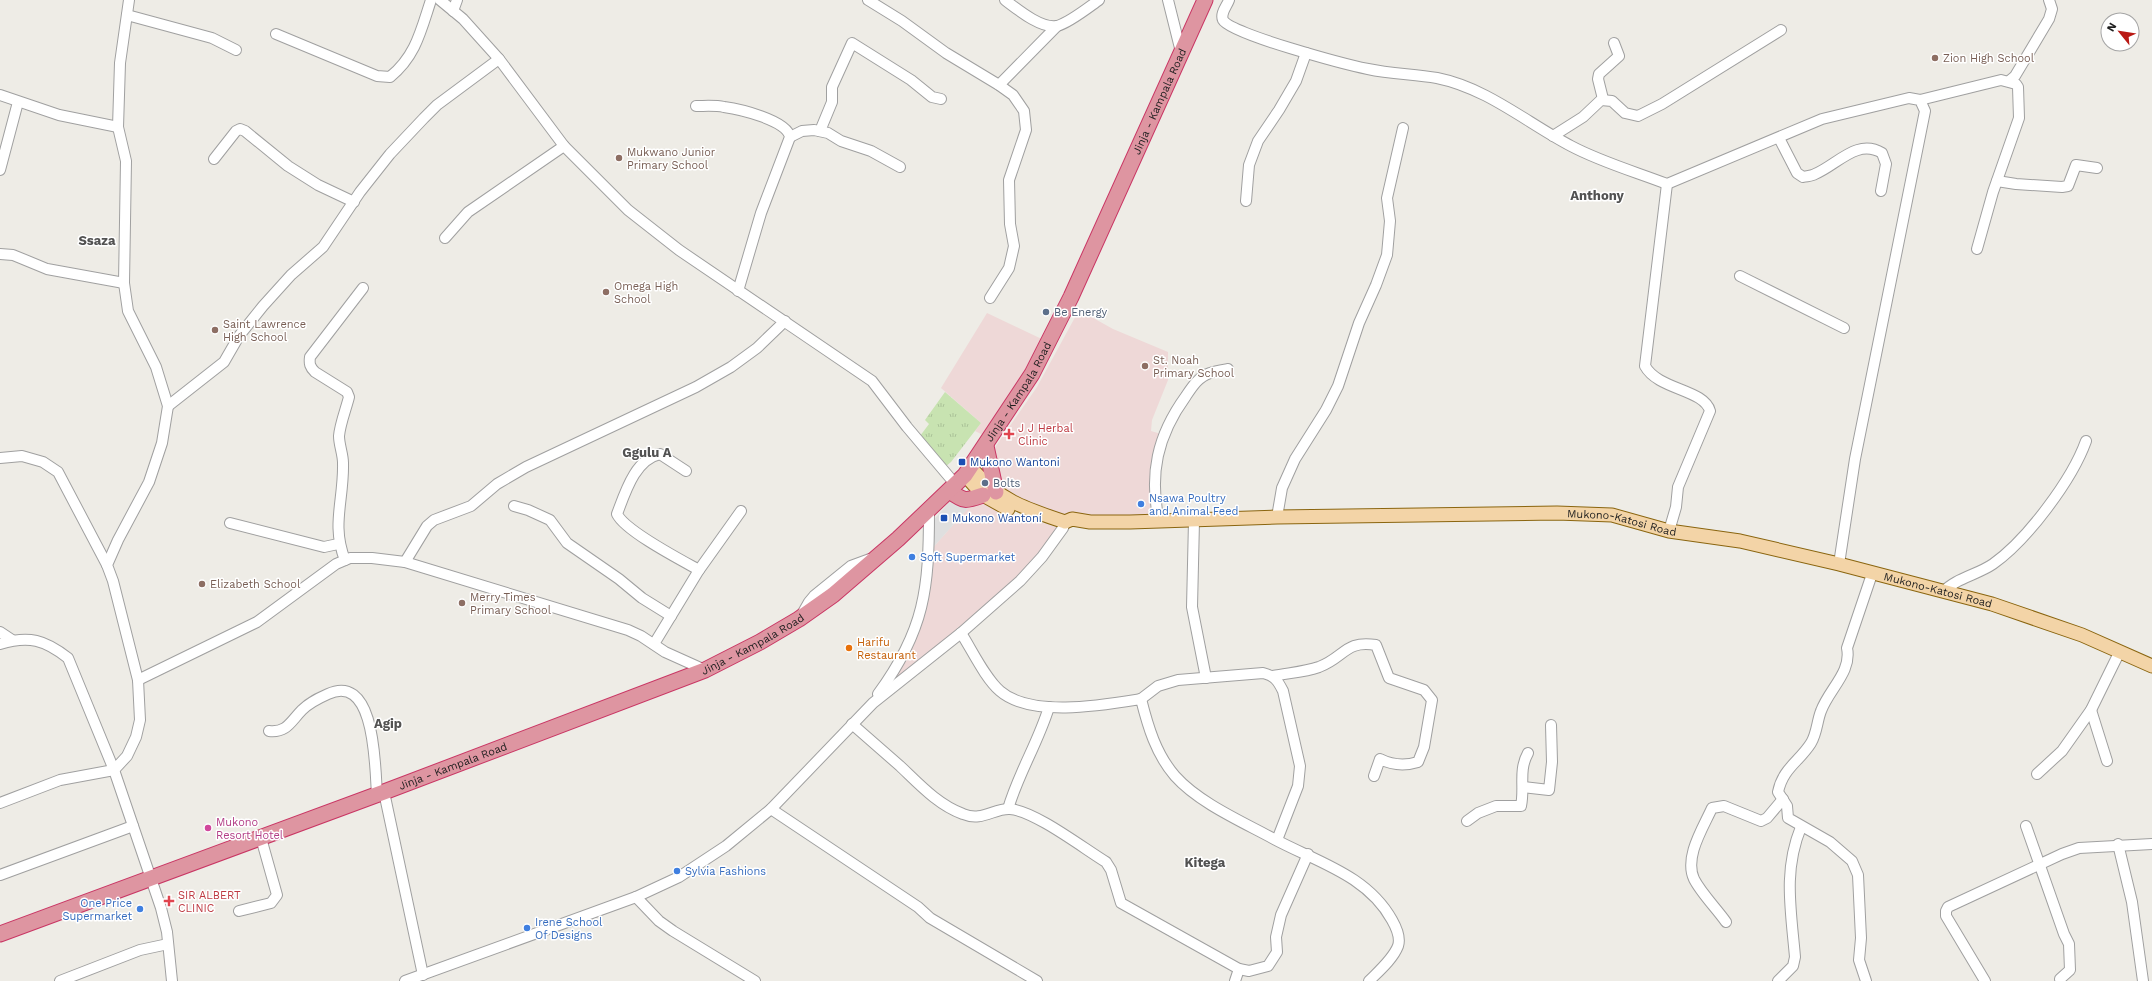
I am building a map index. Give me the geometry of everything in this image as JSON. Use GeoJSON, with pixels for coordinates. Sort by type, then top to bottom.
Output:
{"type":"FeatureCollection","features":[{"type":"Feature","properties":{"kind":"highway","name":"Jinja - Kampala Road"},"geometry":{"type":"LineString","coordinates":[[0,934],[261,838],[705,670],[760,642],[799,619],[834,595],[880,556],[960,480],[986,446],[1032,374],[1055,331],[1205,0]]}},
{"type":"Feature","properties":{"kind":"highway"},"geometry":{"type":"LineString","coordinates":[[960,480],[962,500],[971,499],[990,493],[986,446]]}},
{"type":"Feature","properties":{"kind":"main road","name":"Mukono-Katosi Road"},"geometry":{"type":"LineString","coordinates":[[960,480],[988,486],[990,493],[1028,518],[1045,525],[1067,523],[1159,522],[1277,517],[1557,513],[1612,516],[1669,531],[1740,541],[1839,564],[1872,574],[1992,604],[2039,619],[2120,651],[2152,666]]}},
{"type":"Feature","properties":{"kind":"street"},"geometry":{"type":"LineString","coordinates":[[107,565],[118,540],[150,482],[162,443],[168,406],[156,367],[128,311],[124,283],[126,161],[118,127],[120,63],[129,0]]}},
{"type":"Feature","properties":{"kind":"street"},"geometry":{"type":"LineString","coordinates":[[276,34],[377,76],[390,77],[408,61],[417,43],[431,0]]}},
{"type":"Feature","properties":{"kind":"street"},"geometry":{"type":"LineString","coordinates":[[440,0],[463,19],[499,59],[564,146],[628,210],[679,250],[872,381],[907,427],[960,480]]}},
{"type":"Feature","properties":{"kind":"street"},"geometry":{"type":"LineString","coordinates":[[453,11],[457,0]]}},
{"type":"Feature","properties":{"kind":"street"},"geometry":{"type":"LineString","coordinates":[[868,0],[902,21],[946,53],[999,85],[1013,95],[1024,111],[1026,130],[1008,180],[1010,224],[1014,246],[1009,268],[990,298]]}},
{"type":"Feature","properties":{"kind":"street"},"geometry":{"type":"LineString","coordinates":[[1005,0],[1026,16],[1046,25],[1057,26]]}},
{"type":"Feature","properties":{"kind":"street"},"geometry":{"type":"LineString","coordinates":[[999,85],[1057,26],[1099,0]]}},
{"type":"Feature","properties":{"kind":"street"},"geometry":{"type":"LineString","coordinates":[[1168,0],[1181,52]]}},
{"type":"Feature","properties":{"kind":"street"},"geometry":{"type":"LineString","coordinates":[[1229,0],[1223,12],[1223,19],[1226,24],[1244,32],[1306,53],[1369,70],[1438,78],[1466,87],[1506,106],[1573,147],[1667,184],[1822,119],[1850,111],[1909,98],[1920,100],[2001,80],[2009,81],[2016,84],[2018,88],[2019,118],[1997,181],[1977,248]]}},
{"type":"Feature","properties":{"kind":"street"},"geometry":{"type":"LineString","coordinates":[[2009,81],[2015,76],[2049,19],[2052,9],[2049,0]]}},
{"type":"Feature","properties":{"kind":"street"},"geometry":{"type":"LineString","coordinates":[[127,15],[212,38],[236,50]]}},
{"type":"Feature","properties":{"kind":"street"},"geometry":{"type":"LineString","coordinates":[[1553,136],[1583,117],[1603,99],[1612,101],[1625,113],[1638,116],[1662,104],[1782,30]]}},
{"type":"Feature","properties":{"kind":"street"},"geometry":{"type":"LineString","coordinates":[[820,131],[832,102],[832,86],[852,43],[911,80],[932,97],[941,99]]}},
{"type":"Feature","properties":{"kind":"street"},"geometry":{"type":"LineString","coordinates":[[1603,99],[1598,79],[1599,74],[1619,56],[1614,43]]}},
{"type":"Feature","properties":{"kind":"street"},"geometry":{"type":"LineString","coordinates":[[1246,201],[1249,165],[1258,141],[1280,110],[1296,81],[1306,53]]}},
{"type":"Feature","properties":{"kind":"street"},"geometry":{"type":"LineString","coordinates":[[168,406],[224,362],[239,336],[263,306],[291,274],[323,247],[390,154],[424,118],[437,105],[499,59]]}},
{"type":"Feature","properties":{"kind":"street"},"geometry":{"type":"LineString","coordinates":[[0,95],[59,115],[118,127]]}},
{"type":"Feature","properties":{"kind":"street"},"geometry":{"type":"LineString","coordinates":[[1839,564],[1855,459],[1925,111],[1920,100]]}},
{"type":"Feature","properties":{"kind":"street"},"geometry":{"type":"LineString","coordinates":[[0,170],[18,102]]}},
{"type":"Feature","properties":{"kind":"street"},"geometry":{"type":"LineString","coordinates":[[696,106],[723,106],[751,113],[779,124],[788,130],[790,137],[761,213],[738,291]]}},
{"type":"Feature","properties":{"kind":"street"},"geometry":{"type":"LineString","coordinates":[[214,159],[240,128],[288,166],[318,185],[354,202]]}},
{"type":"Feature","properties":{"kind":"street"},"geometry":{"type":"LineString","coordinates":[[1277,517],[1282,488],[1295,459],[1326,410],[1338,386],[1359,323],[1376,285],[1387,255],[1390,221],[1387,198],[1403,128]]}},
{"type":"Feature","properties":{"kind":"street"},"geometry":{"type":"LineString","coordinates":[[790,137],[802,131],[820,131],[828,133],[855,147],[871,151],[900,167]]}},
{"type":"Feature","properties":{"kind":"street"},"geometry":{"type":"LineString","coordinates":[[1779,138],[1798,173],[1803,177],[1815,174],[1859,149],[1877,150],[1882,153],[1886,164],[1881,191]]}},
{"type":"Feature","properties":{"kind":"street"},"geometry":{"type":"LineString","coordinates":[[445,238],[468,212],[564,146]]}},
{"type":"Feature","properties":{"kind":"street"},"geometry":{"type":"LineString","coordinates":[[1997,181],[2016,184],[2062,187],[2068,186],[2076,165],[2097,168]]}},
{"type":"Feature","properties":{"kind":"street"},"geometry":{"type":"LineString","coordinates":[[1667,184],[1646,366],[1650,374],[1658,381],[1702,399],[1708,405],[1710,411],[1678,487],[1676,507],[1669,531]]}},
{"type":"Feature","properties":{"kind":"street"},"geometry":{"type":"LineString","coordinates":[[0,254],[13,255],[47,269],[124,283]]}},
{"type":"Feature","properties":{"kind":"street"},"geometry":{"type":"LineString","coordinates":[[1740,276],[1844,328]]}},
{"type":"Feature","properties":{"kind":"street"},"geometry":{"type":"LineString","coordinates":[[345,560],[338,544],[337,526],[342,493],[343,463],[339,436],[349,397],[347,392],[310,368],[309,362],[310,357],[363,288]]}},
{"type":"Feature","properties":{"kind":"street"},"geometry":{"type":"LineString","coordinates":[[405,562],[427,526],[434,520],[471,506],[497,484],[526,467],[696,387],[731,367],[757,348],[784,321]]}},
{"type":"Feature","properties":{"kind":"street"},"geometry":{"type":"LineString","coordinates":[[1159,522],[1155,504],[1155,477],[1160,444],[1168,425],[1196,381],[1209,373],[1228,369]]}},
{"type":"Feature","properties":{"kind":"street"},"geometry":{"type":"LineString","coordinates":[[1943,592],[1951,584],[1975,574],[2010,551],[2040,516],[2076,465],[2086,440]]}},
{"type":"Feature","properties":{"kind":"street"},"geometry":{"type":"LineString","coordinates":[[686,471],[660,454],[654,455],[638,470],[632,479],[617,514],[620,520],[639,534],[699,570]]}},
{"type":"Feature","properties":{"kind":"street"},"geometry":{"type":"LineString","coordinates":[[0,458],[22,456],[43,462],[58,472],[107,565],[113,581],[138,680],[140,720],[136,737],[127,756],[114,770],[60,780],[0,802]]}},
{"type":"Feature","properties":{"kind":"street"},"geometry":{"type":"LineString","coordinates":[[514,506],[528,510],[550,520],[567,543],[619,579],[642,598],[671,616]]}},
{"type":"Feature","properties":{"kind":"street"},"geometry":{"type":"LineString","coordinates":[[654,644],[699,570],[740,511]]}},
{"type":"Feature","properties":{"kind":"street"},"geometry":{"type":"LineString","coordinates":[[873,702],[905,655],[917,625],[924,600],[929,563],[929,511]]}},
{"type":"Feature","properties":{"kind":"street"},"geometry":{"type":"LineString","coordinates":[[1194,521],[1192,607],[1206,678]]}},
{"type":"Feature","properties":{"kind":"street"},"geometry":{"type":"LineString","coordinates":[[230,523],[324,547],[338,544]]}},
{"type":"Feature","properties":{"kind":"street"},"geometry":{"type":"LineString","coordinates":[[405,981],[470,956],[636,897],[679,877],[726,846],[772,809],[873,702],[961,633],[1020,581],[1042,557],[1067,523]]}},
{"type":"Feature","properties":{"kind":"street"},"geometry":{"type":"LineString","coordinates":[[138,680],[257,622],[336,564],[350,558],[372,558],[405,562],[628,630],[654,644],[665,652],[705,670]]}},
{"type":"Feature","properties":{"kind":"street"},"geometry":{"type":"LineString","coordinates":[[1866,981],[1859,960],[1861,938],[1858,875],[1852,861],[1846,854],[1830,842],[1801,827],[1788,818],[1788,806],[1778,792],[1780,780],[1788,769],[1805,752],[1812,741],[1821,710],[1842,676],[1849,658],[1847,648],[1872,574]]}},
{"type":"Feature","properties":{"kind":"street"},"geometry":{"type":"LineString","coordinates":[[0,632],[12,640]]}},
{"type":"Feature","properties":{"kind":"street"},"geometry":{"type":"LineString","coordinates":[[961,633],[992,683],[999,691],[1008,697],[1049,708],[1099,705],[1141,699],[1158,686],[1178,680],[1263,674],[1273,676],[1317,668],[1334,660],[1350,646],[1362,642],[1376,645],[1389,678],[1424,690],[1432,700],[1424,747],[1418,762],[1408,765],[1388,763],[1380,759],[1374,776]]}},
{"type":"Feature","properties":{"kind":"street"},"geometry":{"type":"LineString","coordinates":[[0,644],[12,640],[42,641],[53,646],[68,658],[114,770],[162,908],[172,981]]}},
{"type":"Feature","properties":{"kind":"street"},"geometry":{"type":"LineString","coordinates":[[2037,774],[2062,751],[2091,710],[2120,651]]}},
{"type":"Feature","properties":{"kind":"street"},"geometry":{"type":"LineString","coordinates":[[1273,676],[1283,691],[1300,766],[1298,786],[1277,840]]}},
{"type":"Feature","properties":{"kind":"street"},"geometry":{"type":"LineString","coordinates":[[269,731],[277,732],[285,729],[302,709],[313,701],[332,692],[346,690],[357,696],[365,708],[371,731],[381,793],[423,975]]}},
{"type":"Feature","properties":{"kind":"street"},"geometry":{"type":"LineString","coordinates":[[1141,699],[1149,729],[1160,754],[1176,776],[1198,796],[1277,840],[1308,854],[1353,878],[1375,896],[1395,925],[1398,936],[1398,945],[1391,958],[1370,981]]}},
{"type":"Feature","properties":{"kind":"street"},"geometry":{"type":"LineString","coordinates":[[1008,809],[1014,789],[1043,728],[1049,708]]}},
{"type":"Feature","properties":{"kind":"street"},"geometry":{"type":"LineString","coordinates":[[2091,710],[2107,762]]}},
{"type":"Feature","properties":{"kind":"street"},"geometry":{"type":"LineString","coordinates":[[852,724],[938,801],[957,812],[968,816],[981,817],[1008,809],[1023,813],[1041,822],[1106,862],[1111,870],[1121,903],[1239,969],[1249,971],[1268,966],[1277,952],[1276,937],[1281,914],[1308,854]]}},
{"type":"Feature","properties":{"kind":"street"},"geometry":{"type":"LineString","coordinates":[[1523,787],[1549,790],[1552,762],[1550,725]]}},
{"type":"Feature","properties":{"kind":"street"},"geometry":{"type":"LineString","coordinates":[[1467,821],[1478,813],[1496,806],[1521,806],[1523,787],[1521,776],[1524,762],[1528,753]]}},
{"type":"Feature","properties":{"kind":"street"},"geometry":{"type":"LineString","coordinates":[[1726,922],[1695,879],[1692,870],[1696,846],[1710,812],[1715,806],[1724,806],[1761,821],[1767,818],[1783,799]]}},
{"type":"Feature","properties":{"kind":"street"},"geometry":{"type":"LineString","coordinates":[[772,809],[918,907],[930,918],[1037,981]]}},
{"type":"Feature","properties":{"kind":"street"},"geometry":{"type":"LineString","coordinates":[[0,875],[133,826]]}},
{"type":"Feature","properties":{"kind":"street"},"geometry":{"type":"LineString","coordinates":[[2026,826],[2039,866],[2069,944],[2070,970],[2060,979]]}},
{"type":"Feature","properties":{"kind":"street"},"geometry":{"type":"LineString","coordinates":[[1778,981],[1793,966],[1795,957],[1789,881],[1791,858],[1801,827]]}},
{"type":"Feature","properties":{"kind":"street"},"geometry":{"type":"LineString","coordinates":[[239,911],[271,903],[277,895],[261,838]]}},
{"type":"Feature","properties":{"kind":"street"},"geometry":{"type":"LineString","coordinates":[[2118,844],[2132,902],[2143,981]]}},
{"type":"Feature","properties":{"kind":"street"},"geometry":{"type":"LineString","coordinates":[[1986,981],[1946,916],[1946,911],[1948,908],[2062,854],[2079,848],[2118,844],[2152,844]]}},
{"type":"Feature","properties":{"kind":"street"},"geometry":{"type":"LineString","coordinates":[[636,897],[659,921],[673,932],[755,981]]}},
{"type":"Feature","properties":{"kind":"street"},"geometry":{"type":"LineString","coordinates":[[60,981],[140,950],[168,944]]}},
{"type":"Feature","properties":{"kind":"street"},"geometry":{"type":"LineString","coordinates":[[1235,981],[1239,969]]}},
{"type":"Feature","properties":{"kind":"shaded area"},"geometry":{"type":"Polygon","coordinates":[[[1079,310],[1113,329],[1168,352],[1168,380],[1152,420],[1151,431],[1161,434],[1155,454],[1149,524],[1098,523],[1028,509],[981,476],[987,459],[1037,387],[1079,310]]]}},
{"type":"Feature","properties":{"kind":"shaded area"},"geometry":{"type":"Polygon","coordinates":[[[987,313],[1046,341],[983,435],[975,431],[981,423],[941,388],[987,313]]]}},
{"type":"Feature","properties":{"kind":"shaded area"},"geometry":{"type":"Polygon","coordinates":[[[956,494],[977,498],[929,552],[933,521],[956,494]]]}},
{"type":"Feature","properties":{"kind":"shaded area"},"geometry":{"type":"Polygon","coordinates":[[[977,498],[997,509],[1063,529],[1016,584],[883,692],[913,638],[929,552],[977,498]]]}},
{"type":"Feature","properties":{"kind":"green space"},"geometry":{"type":"Polygon","coordinates":[[[945,392],[981,423],[951,462],[945,467],[936,468],[917,440],[929,424],[925,420],[945,392]]]}},
{"type":"Feature","properties":{"kind":"place","name":"Zion High School"},"geometry":{"type":"Point","coordinates":[1935,58]}},
{"type":"Feature","properties":{"kind":"place","name":"Mukwano Junior Primary School"},"geometry":{"type":"Point","coordinates":[619,158]}},
{"type":"Feature","properties":{"kind":"place","name":"Omega High School"},"geometry":{"type":"Point","coordinates":[606,292]}},
{"type":"Feature","properties":{"kind":"place","name":"Be Energy"},"geometry":{"type":"Point","coordinates":[1046,312]}},
{"type":"Feature","properties":{"kind":"place","name":"Saint Lawrence High School"},"geometry":{"type":"Point","coordinates":[215,330]}},
{"type":"Feature","properties":{"kind":"place","name":"St. Noah Primary School"},"geometry":{"type":"Point","coordinates":[1145,366]}},
{"type":"Feature","properties":{"kind":"place","name":"J J Herbal Clinic"},"geometry":{"type":"Point","coordinates":[1009,434]}},
{"type":"Feature","properties":{"kind":"place","name":"Mukono Wantoni"},"geometry":{"type":"Point","coordinates":[962,462]}},
{"type":"Feature","properties":{"kind":"place","name":"Bolts"},"geometry":{"type":"Point","coordinates":[985,483]}},
{"type":"Feature","properties":{"kind":"place","name":"Nsawa Poultry and Animal Feed"},"geometry":{"type":"Point","coordinates":[1141,504]}},
{"type":"Feature","properties":{"kind":"place","name":"Mukono Wantoní"},"geometry":{"type":"Point","coordinates":[944,518]}},
{"type":"Feature","properties":{"kind":"place","name":"Soft Supermarket"},"geometry":{"type":"Point","coordinates":[912,557]}},
{"type":"Feature","properties":{"kind":"place","name":"Elizabeth School"},"geometry":{"type":"Point","coordinates":[202,584]}},
{"type":"Feature","properties":{"kind":"place","name":"Merry Times Primary School"},"geometry":{"type":"Point","coordinates":[462,603]}},
{"type":"Feature","properties":{"kind":"place","name":"Harifu Restaurant"},"geometry":{"type":"Point","coordinates":[849,648]}},
{"type":"Feature","properties":{"kind":"place","name":"Mukono Resort Hotel"},"geometry":{"type":"Point","coordinates":[208,828]}},
{"type":"Feature","properties":{"kind":"place","name":"Sylvia Fashions"},"geometry":{"type":"Point","coordinates":[677,871]}},
{"type":"Feature","properties":{"kind":"place","name":"SIR ALBERT CLINIC"},"geometry":{"type":"Point","coordinates":[169,901]}},
{"type":"Feature","properties":{"kind":"place","name":"One Price Supermarket"},"geometry":{"type":"Point","coordinates":[140,909]}},
{"type":"Feature","properties":{"kind":"place","name":"Irene School Of Designs"},"geometry":{"type":"Point","coordinates":[527,928]}},
{"type":"Feature","properties":{"kind":"district","name":"Anthony"},"geometry":{"type":"Point","coordinates":[1597,195]}},
{"type":"Feature","properties":{"kind":"district","name":"Ssaza"},"geometry":{"type":"Point","coordinates":[97,240]}},
{"type":"Feature","properties":{"kind":"district","name":"Ggulu A"},"geometry":{"type":"Point","coordinates":[647,452]}},
{"type":"Feature","properties":{"kind":"district","name":"Agip"},"geometry":{"type":"Point","coordinates":[388,723]}},
{"type":"Feature","properties":{"kind":"district","name":"Kitega"},"geometry":{"type":"Point","coordinates":[1205,862]}}]}
